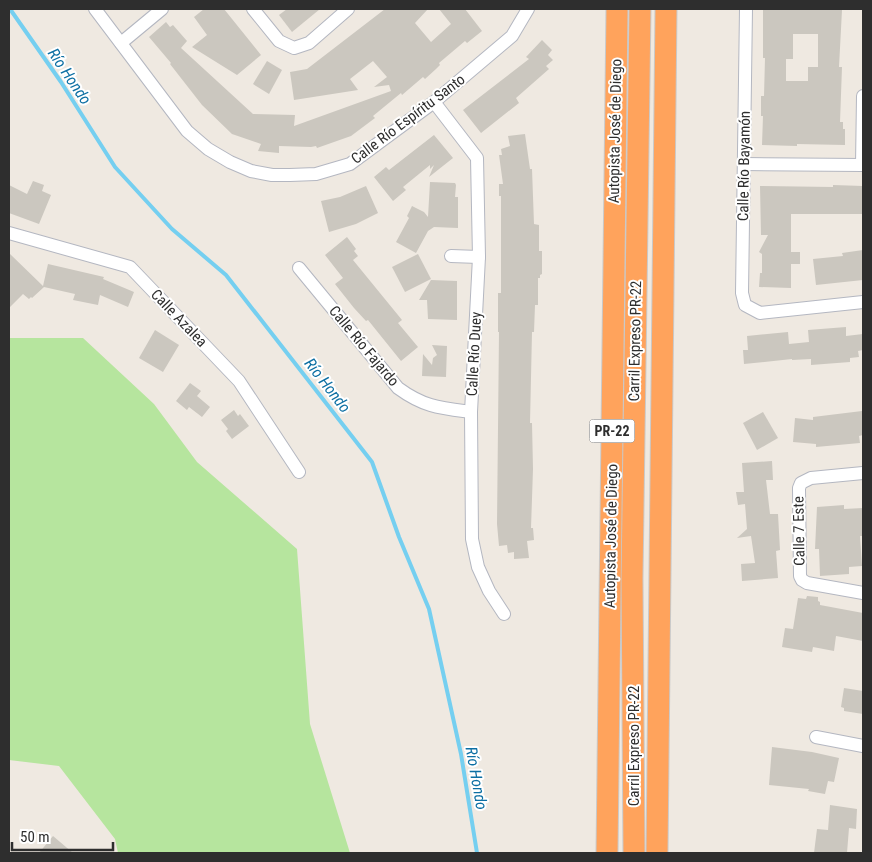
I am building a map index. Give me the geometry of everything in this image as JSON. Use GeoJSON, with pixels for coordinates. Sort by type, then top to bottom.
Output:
{"type":"FeatureCollection","features":[{"type":"Feature","properties":{"kind":"highway","name":"Autopista José de Diego"},"geometry":{"type":"LineString","coordinates":[[607,853],[617,9]]}},
{"type":"Feature","properties":{"kind":"highway","name":"Carril Expreso PR-22"},"geometry":{"type":"LineString","coordinates":[[634,853],[632,578],[640,9]]}},
{"type":"Feature","properties":{"kind":"highway"},"geometry":{"type":"LineString","coordinates":[[657,853],[666,9]]}},
{"type":"Feature","properties":{"kind":"street","name":"Calle Río Espíritu Santo"},"geometry":{"type":"LineString","coordinates":[[95,9],[187,131],[208,149],[230,162],[251,170],[265,173],[316,174],[350,164],[434,102],[512,36],[528,9]]}},
{"type":"Feature","properties":{"kind":"street"},"geometry":{"type":"LineString","coordinates":[[121,42],[162,9]]}},
{"type":"Feature","properties":{"kind":"street"},"geometry":{"type":"LineString","coordinates":[[253,9],[279,41],[294,48],[309,43],[348,9]]}},
{"type":"Feature","properties":{"kind":"street","name":"Calle Río Bayamón"},"geometry":{"type":"LineString","coordinates":[[746,9],[742,293],[745,306],[760,312],[863,302]]}},
{"type":"Feature","properties":{"kind":"street"},"geometry":{"type":"LineString","coordinates":[[744,164],[863,165],[863,96]]}},
{"type":"Feature","properties":{"kind":"street","name":"Calle Río Duey"},"geometry":{"type":"LineString","coordinates":[[434,102],[477,158],[479,257],[471,412],[472,539],[478,567],[488,591],[504,614]]}},
{"type":"Feature","properties":{"kind":"street","name":"Calle Azalea"},"geometry":{"type":"LineString","coordinates":[[9,233],[130,267],[239,381],[299,472]]}},
{"type":"Feature","properties":{"kind":"street"},"geometry":{"type":"LineString","coordinates":[[451,256],[479,257]]}},
{"type":"Feature","properties":{"kind":"street","name":"Calle Río Fajardo"},"geometry":{"type":"LineString","coordinates":[[299,268],[398,388],[410,397],[435,408],[471,412]]}},
{"type":"Feature","properties":{"kind":"street","name":"Calle 7 Este"},"geometry":{"type":"LineString","coordinates":[[863,474],[811,478],[801,482],[799,488],[800,576],[802,580],[806,583],[863,593]]}},
{"type":"Feature","properties":{"kind":"street"},"geometry":{"type":"LineString","coordinates":[[816,737],[863,746]]}},
{"type":"Feature","properties":{"kind":"green space"},"geometry":{"type":"Polygon","coordinates":[[[9,338],[83,338],[154,404],[197,462],[297,549],[310,724],[350,853],[118,853],[115,839],[59,766],[9,760],[9,338]]]}},
{"type":"Feature","properties":{"kind":"building"},"geometry":{"type":"Polygon","coordinates":[[[204,9],[224,9],[261,55],[237,75],[192,47],[207,35],[194,17],[204,9]]]}},
{"type":"Feature","properties":{"kind":"building"},"geometry":{"type":"Polygon","coordinates":[[[287,9],[320,9],[292,32],[279,15],[287,9]]]}},
{"type":"Feature","properties":{"kind":"building"},"geometry":{"type":"Polygon","coordinates":[[[385,9],[428,9],[415,23],[431,42],[451,24],[439,9],[465,9],[482,31],[467,43],[465,41],[439,63],[440,65],[425,79],[423,77],[402,95],[401,93],[373,116],[375,118],[351,136],[317,148],[316,146],[279,146],[279,153],[258,151],[261,144],[232,134],[202,105],[149,37],[166,22],[170,27],[173,25],[187,41],[181,48],[253,114],[295,115],[294,126],[391,91],[389,85],[374,87],[387,77],[373,61],[350,79],[358,90],[294,100],[290,72],[307,69],[385,9]]]}},
{"type":"Feature","properties":{"kind":"building"},"geometry":{"type":"Polygon","coordinates":[[[763,9],[842,10],[839,67],[842,67],[840,122],[843,122],[843,129],[845,129],[845,145],[762,145],[763,116],[761,116],[761,96],[764,96],[765,58],[763,58],[763,9]],[[793,34],[793,59],[786,59],[786,81],[808,81],[808,67],[818,67],[818,34],[793,34]]]}},
{"type":"Feature","properties":{"kind":"building"},"geometry":{"type":"Polygon","coordinates":[[[542,40],[552,50],[548,55],[553,60],[546,66],[549,69],[516,98],[519,103],[481,133],[463,110],[529,59],[526,57],[542,40]]]}},
{"type":"Feature","properties":{"kind":"building"},"geometry":{"type":"Polygon","coordinates":[[[267,61],[282,70],[269,94],[253,84],[267,61]]]}},
{"type":"Feature","properties":{"kind":"building"},"geometry":{"type":"Polygon","coordinates":[[[525,134],[530,169],[532,169],[534,224],[539,225],[539,251],[542,251],[542,274],[538,278],[538,305],[535,305],[534,332],[532,332],[530,423],[532,423],[533,469],[531,528],[533,528],[534,540],[527,541],[529,558],[514,559],[514,552],[508,553],[507,545],[499,546],[497,524],[498,293],[501,293],[501,196],[499,196],[499,184],[503,184],[499,155],[502,155],[501,149],[510,146],[508,136],[525,134]]]}},
{"type":"Feature","properties":{"kind":"building"},"geometry":{"type":"Polygon","coordinates":[[[434,135],[453,158],[429,177],[434,165],[430,169],[430,165],[403,187],[406,190],[393,201],[374,177],[386,167],[389,170],[434,135]]]}},
{"type":"Feature","properties":{"kind":"building"},"geometry":{"type":"Polygon","coordinates":[[[33,181],[44,185],[42,191],[51,195],[39,224],[9,213],[9,185],[27,194],[33,181]]]}},
{"type":"Feature","properties":{"kind":"building"},"geometry":{"type":"Polygon","coordinates":[[[430,182],[455,183],[455,197],[458,197],[458,228],[434,227],[428,231],[416,253],[396,242],[409,218],[407,216],[412,206],[424,212],[428,217],[430,182]]]}},
{"type":"Feature","properties":{"kind":"building"},"geometry":{"type":"Polygon","coordinates":[[[833,185],[863,186],[863,214],[791,214],[791,252],[800,252],[800,264],[791,264],[791,288],[759,287],[760,273],[762,273],[762,254],[759,252],[768,235],[761,235],[760,186],[833,187],[833,185]]]}},
{"type":"Feature","properties":{"kind":"building"},"geometry":{"type":"Polygon","coordinates":[[[366,186],[378,213],[356,224],[329,232],[321,201],[340,197],[366,186]]]}},
{"type":"Feature","properties":{"kind":"building"},"geometry":{"type":"Polygon","coordinates":[[[347,237],[356,249],[354,251],[358,256],[353,260],[402,320],[398,323],[418,347],[401,361],[368,320],[366,321],[354,308],[335,284],[343,278],[325,255],[347,237]]]}},
{"type":"Feature","properties":{"kind":"building"},"geometry":{"type":"Polygon","coordinates":[[[863,250],[863,280],[816,285],[813,259],[843,256],[842,253],[863,250]]]}},
{"type":"Feature","properties":{"kind":"building"},"geometry":{"type":"Polygon","coordinates":[[[9,253],[43,286],[48,264],[104,277],[103,279],[134,292],[128,307],[100,295],[98,305],[73,300],[75,294],[44,287],[29,299],[23,294],[9,308],[9,253]]]}},
{"type":"Feature","properties":{"kind":"building"},"geometry":{"type":"Polygon","coordinates":[[[418,254],[431,279],[405,292],[392,267],[418,254]]]}},
{"type":"Feature","properties":{"kind":"building"},"geometry":{"type":"Polygon","coordinates":[[[431,280],[457,281],[457,320],[428,319],[427,300],[419,300],[431,280]]]}},
{"type":"Feature","properties":{"kind":"building"},"geometry":{"type":"Polygon","coordinates":[[[846,327],[846,336],[863,334],[863,350],[858,351],[859,357],[850,358],[850,362],[811,365],[811,359],[792,359],[744,364],[743,350],[748,350],[747,336],[788,332],[789,344],[809,342],[808,330],[846,327]]]}},
{"type":"Feature","properties":{"kind":"building"},"geometry":{"type":"Polygon","coordinates":[[[155,330],[179,345],[163,372],[139,358],[155,330]]]}},
{"type":"Feature","properties":{"kind":"building"},"geometry":{"type":"Polygon","coordinates":[[[432,345],[447,346],[446,377],[422,376],[423,354],[432,365],[433,358],[437,355],[432,345]]]}},
{"type":"Feature","properties":{"kind":"building"},"geometry":{"type":"Polygon","coordinates":[[[190,383],[201,391],[197,396],[210,407],[202,417],[189,407],[187,410],[176,401],[190,383]]]}},
{"type":"Feature","properties":{"kind":"building"},"geometry":{"type":"Polygon","coordinates":[[[234,410],[238,416],[240,414],[249,426],[232,439],[226,431],[228,429],[221,420],[234,410]]]}},
{"type":"Feature","properties":{"kind":"building"},"geometry":{"type":"Polygon","coordinates":[[[862,411],[863,435],[859,436],[860,443],[816,447],[816,444],[793,442],[795,418],[813,420],[813,417],[862,411]]]}},
{"type":"Feature","properties":{"kind":"building"},"geometry":{"type":"Polygon","coordinates":[[[763,412],[778,438],[757,450],[743,423],[763,412]]]}},
{"type":"Feature","properties":{"kind":"building"},"geometry":{"type":"Polygon","coordinates":[[[772,461],[773,480],[766,480],[770,514],[778,514],[780,550],[776,551],[778,578],[742,581],[741,564],[755,563],[751,536],[737,538],[747,529],[745,504],[738,505],[736,492],[744,492],[742,463],[772,461]]]}},
{"type":"Feature","properties":{"kind":"building"},"geometry":{"type":"Polygon","coordinates":[[[844,505],[844,509],[863,508],[863,536],[860,536],[862,566],[849,567],[849,574],[820,576],[819,549],[815,549],[817,507],[844,505]]]}},
{"type":"Feature","properties":{"kind":"building"},"geometry":{"type":"Polygon","coordinates":[[[807,596],[818,597],[820,605],[863,613],[863,641],[836,636],[834,651],[813,647],[812,652],[782,647],[785,628],[793,629],[798,598],[806,599],[807,596]]]}},
{"type":"Feature","properties":{"kind":"building"},"geometry":{"type":"Polygon","coordinates":[[[844,688],[863,691],[863,714],[844,711],[844,708],[841,707],[844,688]]]}},
{"type":"Feature","properties":{"kind":"building"},"geometry":{"type":"Polygon","coordinates":[[[772,747],[812,752],[839,758],[834,782],[828,781],[825,794],[808,791],[809,789],[769,785],[772,747]]]}},
{"type":"Feature","properties":{"kind":"building"},"geometry":{"type":"Polygon","coordinates":[[[830,805],[857,809],[856,829],[849,828],[847,853],[814,853],[817,829],[828,830],[830,805]]]}},
{"type":"Feature","properties":{"kind":"building"},"geometry":{"type":"Polygon","coordinates":[[[53,836],[73,853],[39,853],[53,836]]]}},
{"type":"Feature","properties":{"kind":"waterway","name":"Río Hondo"},"geometry":{"type":"LineString","coordinates":[[10,9],[61,82],[115,167],[172,229],[226,275],[372,462],[399,537],[429,609],[461,754],[477,853]]}}]}
